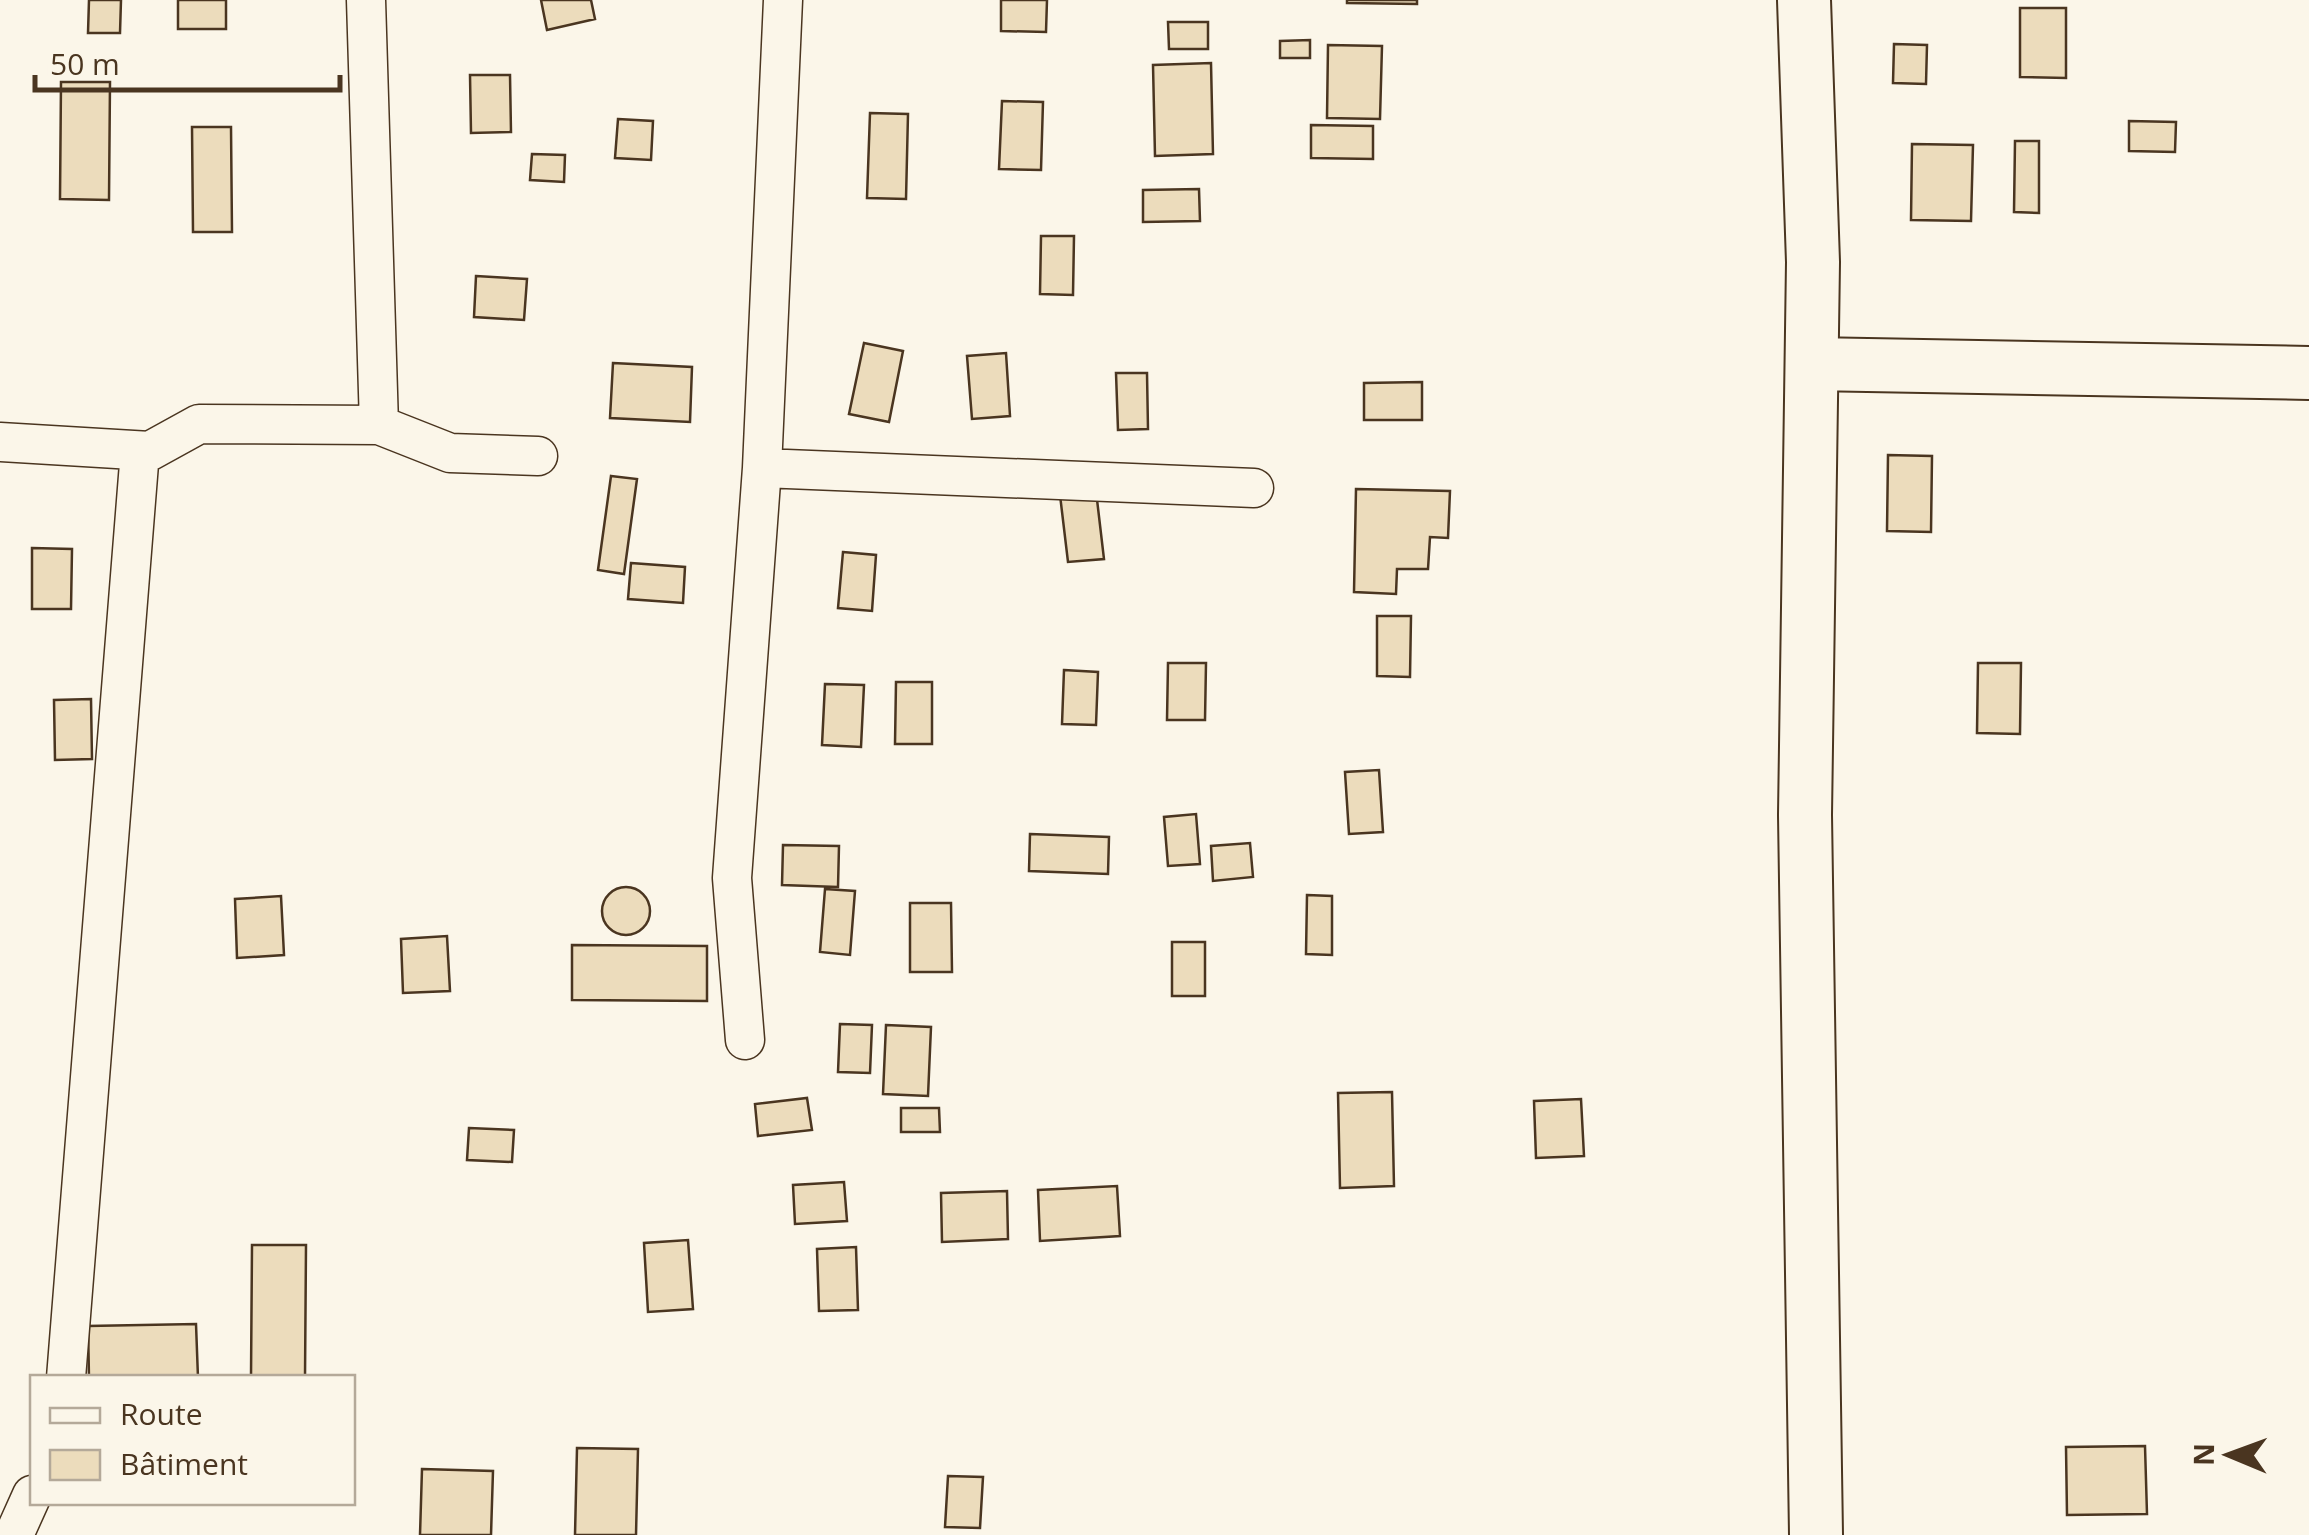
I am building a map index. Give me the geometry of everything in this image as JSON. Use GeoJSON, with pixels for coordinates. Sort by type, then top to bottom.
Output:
{"type":"FeatureCollection","features":[{"type":"Feature","properties":{"kind":"main road"},"geometry":{"type":"LineString","coordinates":[[1804,0],[1812,364],[1805,815],[1816,1535]]}},
{"type":"Feature","properties":{"kind":"main road"},"geometry":{"type":"LineString","coordinates":[[1812,364],[2309,373]]}},
{"type":"Feature","properties":{"kind":"street"},"geometry":{"type":"LineString","coordinates":[[366,0],[379,425]]}},
{"type":"Feature","properties":{"kind":"street"},"geometry":{"type":"LineString","coordinates":[[745,1040],[732,878],[762,468],[783,0]]}},
{"type":"Feature","properties":{"kind":"street"},"geometry":{"type":"LineString","coordinates":[[0,442],[150,451],[200,424],[379,425],[450,453],[538,456]]}},
{"type":"Feature","properties":{"kind":"street"},"geometry":{"type":"LineString","coordinates":[[66,1375],[140,451]]}},
{"type":"Feature","properties":{"kind":"street"},"geometry":{"type":"LineString","coordinates":[[762,468],[1254,488]]}},
{"type":"Feature","properties":{"kind":"street"},"geometry":{"type":"LineString","coordinates":[[14,1535],[30,1499]]}},
{"type":"Feature","properties":{"kind":"building"},"geometry":{"type":"Polygon","coordinates":[[[89,0],[121,0],[120,33],[88,33],[89,0]]]}},
{"type":"Feature","properties":{"kind":"building"},"geometry":{"type":"Polygon","coordinates":[[[178,0],[226,0],[226,29],[178,29],[178,0]]]}},
{"type":"Feature","properties":{"kind":"building"},"geometry":{"type":"Polygon","coordinates":[[[541,0],[591,0],[595,19],[547,30],[541,0]]]}},
{"type":"Feature","properties":{"kind":"building"},"geometry":{"type":"Polygon","coordinates":[[[1001,0],[1047,0],[1046,32],[1001,31],[1001,0]]]}},
{"type":"Feature","properties":{"kind":"building"},"geometry":{"type":"Polygon","coordinates":[[[1417,0],[1417,4],[1347,3],[1417,0]]]}},
{"type":"Feature","properties":{"kind":"building"},"geometry":{"type":"Polygon","coordinates":[[[2020,8],[2066,8],[2066,78],[2020,77],[2020,8]]]}},
{"type":"Feature","properties":{"kind":"building"},"geometry":{"type":"Polygon","coordinates":[[[1168,22],[1208,22],[1208,49],[1169,49],[1168,22]]]}},
{"type":"Feature","properties":{"kind":"building"},"geometry":{"type":"Polygon","coordinates":[[[1310,40],[1310,58],[1280,58],[1280,41],[1310,40]]]}},
{"type":"Feature","properties":{"kind":"building"},"geometry":{"type":"Polygon","coordinates":[[[1894,44],[1927,45],[1926,84],[1893,83],[1894,44]]]}},
{"type":"Feature","properties":{"kind":"building"},"geometry":{"type":"Polygon","coordinates":[[[1328,45],[1382,46],[1380,119],[1327,118],[1328,45]]]}},
{"type":"Feature","properties":{"kind":"building"},"geometry":{"type":"Polygon","coordinates":[[[1211,63],[1213,154],[1155,156],[1153,65],[1211,63]]]}},
{"type":"Feature","properties":{"kind":"building"},"geometry":{"type":"Polygon","coordinates":[[[470,75],[510,75],[511,132],[471,133],[470,75]]]}},
{"type":"Feature","properties":{"kind":"building"},"geometry":{"type":"Polygon","coordinates":[[[61,82],[110,82],[109,200],[60,199],[61,82]]]}},
{"type":"Feature","properties":{"kind":"building"},"geometry":{"type":"Polygon","coordinates":[[[1002,101],[1043,102],[1041,170],[999,169],[1002,101]]]}},
{"type":"Feature","properties":{"kind":"building"},"geometry":{"type":"Polygon","coordinates":[[[870,113],[908,114],[906,199],[867,198],[870,113]]]}},
{"type":"Feature","properties":{"kind":"building"},"geometry":{"type":"Polygon","coordinates":[[[618,119],[653,121],[651,160],[615,158],[618,119]]]}},
{"type":"Feature","properties":{"kind":"building"},"geometry":{"type":"Polygon","coordinates":[[[2129,121],[2176,122],[2175,152],[2129,151],[2129,121]]]}},
{"type":"Feature","properties":{"kind":"building"},"geometry":{"type":"Polygon","coordinates":[[[1311,125],[1373,126],[1373,159],[1311,158],[1311,125]]]}},
{"type":"Feature","properties":{"kind":"building"},"geometry":{"type":"Polygon","coordinates":[[[192,127],[231,127],[232,232],[193,232],[192,127]]]}},
{"type":"Feature","properties":{"kind":"building"},"geometry":{"type":"Polygon","coordinates":[[[2015,141],[2039,141],[2039,213],[2014,212],[2015,141]]]}},
{"type":"Feature","properties":{"kind":"building"},"geometry":{"type":"Polygon","coordinates":[[[1912,144],[1973,145],[1971,221],[1911,220],[1912,144]]]}},
{"type":"Feature","properties":{"kind":"building"},"geometry":{"type":"Polygon","coordinates":[[[532,154],[565,155],[564,182],[530,180],[532,154]]]}},
{"type":"Feature","properties":{"kind":"building"},"geometry":{"type":"Polygon","coordinates":[[[1199,189],[1200,221],[1143,222],[1143,190],[1199,189]]]}},
{"type":"Feature","properties":{"kind":"building"},"geometry":{"type":"Polygon","coordinates":[[[1041,236],[1074,236],[1073,295],[1040,294],[1041,236]]]}},
{"type":"Feature","properties":{"kind":"building"},"geometry":{"type":"Polygon","coordinates":[[[476,276],[527,279],[524,320],[474,317],[476,276]]]}},
{"type":"Feature","properties":{"kind":"building"},"geometry":{"type":"Polygon","coordinates":[[[864,343],[903,351],[889,422],[849,414],[864,343]]]}},
{"type":"Feature","properties":{"kind":"building"},"geometry":{"type":"Polygon","coordinates":[[[1006,353],[1010,416],[972,419],[967,356],[1006,353]]]}},
{"type":"Feature","properties":{"kind":"building"},"geometry":{"type":"Polygon","coordinates":[[[613,363],[692,367],[690,422],[610,418],[613,363]]]}},
{"type":"Feature","properties":{"kind":"building"},"geometry":{"type":"Polygon","coordinates":[[[1116,373],[1147,373],[1148,429],[1118,430],[1116,373]]]}},
{"type":"Feature","properties":{"kind":"building"},"geometry":{"type":"Polygon","coordinates":[[[1422,382],[1422,420],[1364,420],[1364,383],[1422,382]]]}},
{"type":"Feature","properties":{"kind":"building"},"geometry":{"type":"Polygon","coordinates":[[[1888,455],[1932,456],[1931,532],[1887,531],[1888,455]]]}},
{"type":"Feature","properties":{"kind":"building"},"geometry":{"type":"Polygon","coordinates":[[[611,476],[637,479],[624,574],[598,570],[611,476]]]}},
{"type":"Feature","properties":{"kind":"building"},"geometry":{"type":"Polygon","coordinates":[[[1356,489],[1450,491],[1448,538],[1430,537],[1428,569],[1397,569],[1396,594],[1354,592],[1356,489]]]}},
{"type":"Feature","properties":{"kind":"building"},"geometry":{"type":"Polygon","coordinates":[[[1096,491],[1104,559],[1068,562],[1060,495],[1096,491]]]}},
{"type":"Feature","properties":{"kind":"building"},"geometry":{"type":"Polygon","coordinates":[[[32,548],[72,549],[71,609],[32,609],[32,548]]]}},
{"type":"Feature","properties":{"kind":"building"},"geometry":{"type":"Polygon","coordinates":[[[843,552],[876,555],[872,611],[838,608],[843,552]]]}},
{"type":"Feature","properties":{"kind":"building"},"geometry":{"type":"Polygon","coordinates":[[[631,563],[685,567],[683,603],[628,599],[631,563]]]}},
{"type":"Feature","properties":{"kind":"building"},"geometry":{"type":"Polygon","coordinates":[[[1377,616],[1411,616],[1410,677],[1377,676],[1377,616]]]}},
{"type":"Feature","properties":{"kind":"building"},"geometry":{"type":"Polygon","coordinates":[[[1168,663],[1206,663],[1205,720],[1167,720],[1168,663]]]}},
{"type":"Feature","properties":{"kind":"building"},"geometry":{"type":"Polygon","coordinates":[[[1978,663],[2021,663],[2020,734],[1977,733],[1978,663]]]}},
{"type":"Feature","properties":{"kind":"building"},"geometry":{"type":"Polygon","coordinates":[[[1064,670],[1098,672],[1096,725],[1062,724],[1064,670]]]}},
{"type":"Feature","properties":{"kind":"building"},"geometry":{"type":"Polygon","coordinates":[[[896,682],[932,682],[932,744],[895,744],[896,682]]]}},
{"type":"Feature","properties":{"kind":"building"},"geometry":{"type":"Polygon","coordinates":[[[825,684],[864,685],[861,747],[822,745],[825,684]]]}},
{"type":"Feature","properties":{"kind":"building"},"geometry":{"type":"Polygon","coordinates":[[[91,699],[92,759],[55,760],[54,700],[91,699]]]}},
{"type":"Feature","properties":{"kind":"building"},"geometry":{"type":"Polygon","coordinates":[[[1379,770],[1383,832],[1349,834],[1345,772],[1379,770]]]}},
{"type":"Feature","properties":{"kind":"building"},"geometry":{"type":"Polygon","coordinates":[[[1196,814],[1200,864],[1168,866],[1164,817],[1196,814]]]}},
{"type":"Feature","properties":{"kind":"building"},"geometry":{"type":"Polygon","coordinates":[[[1030,834],[1109,837],[1108,874],[1029,871],[1030,834]]]}},
{"type":"Feature","properties":{"kind":"building"},"geometry":{"type":"Polygon","coordinates":[[[1250,843],[1253,877],[1213,881],[1211,846],[1250,843]]]}},
{"type":"Feature","properties":{"kind":"building"},"geometry":{"type":"Polygon","coordinates":[[[783,845],[839,846],[838,887],[782,885],[783,845]]]}},
{"type":"Feature","properties":{"kind":"building"},"geometry":{"type":"Polygon","coordinates":[[[626,887],[643,894],[650,911],[643,928],[626,935],[609,928],[602,911],[609,894],[626,887]]]}},
{"type":"Feature","properties":{"kind":"building"},"geometry":{"type":"Polygon","coordinates":[[[825,889],[855,891],[850,955],[820,952],[825,889]]]}},
{"type":"Feature","properties":{"kind":"building"},"geometry":{"type":"Polygon","coordinates":[[[1307,895],[1332,896],[1332,955],[1306,954],[1307,895]]]}},
{"type":"Feature","properties":{"kind":"building"},"geometry":{"type":"Polygon","coordinates":[[[281,896],[284,955],[237,958],[235,899],[281,896]]]}},
{"type":"Feature","properties":{"kind":"building"},"geometry":{"type":"Polygon","coordinates":[[[910,903],[951,903],[952,972],[910,972],[910,903]]]}},
{"type":"Feature","properties":{"kind":"building"},"geometry":{"type":"Polygon","coordinates":[[[447,936],[450,991],[403,993],[401,939],[447,936]]]}},
{"type":"Feature","properties":{"kind":"building"},"geometry":{"type":"Polygon","coordinates":[[[1172,942],[1205,942],[1205,996],[1172,996],[1172,942]]]}},
{"type":"Feature","properties":{"kind":"building"},"geometry":{"type":"Polygon","coordinates":[[[572,945],[707,946],[707,1001],[572,1000],[572,945]]]}},
{"type":"Feature","properties":{"kind":"building"},"geometry":{"type":"Polygon","coordinates":[[[840,1024],[872,1025],[870,1073],[838,1072],[840,1024]]]}},
{"type":"Feature","properties":{"kind":"building"},"geometry":{"type":"Polygon","coordinates":[[[886,1025],[931,1027],[928,1096],[883,1094],[886,1025]]]}},
{"type":"Feature","properties":{"kind":"building"},"geometry":{"type":"Polygon","coordinates":[[[1392,1092],[1394,1186],[1340,1188],[1338,1093],[1392,1092]]]}},
{"type":"Feature","properties":{"kind":"building"},"geometry":{"type":"Polygon","coordinates":[[[807,1098],[812,1130],[758,1136],[755,1104],[807,1098]]]}},
{"type":"Feature","properties":{"kind":"building"},"geometry":{"type":"Polygon","coordinates":[[[1581,1099],[1584,1156],[1536,1158],[1534,1101],[1581,1099]]]}},
{"type":"Feature","properties":{"kind":"building"},"geometry":{"type":"Polygon","coordinates":[[[901,1108],[939,1108],[940,1132],[901,1132],[901,1108]]]}},
{"type":"Feature","properties":{"kind":"building"},"geometry":{"type":"Polygon","coordinates":[[[469,1128],[514,1130],[512,1162],[467,1160],[469,1128]]]}},
{"type":"Feature","properties":{"kind":"building"},"geometry":{"type":"Polygon","coordinates":[[[844,1182],[847,1221],[795,1224],[793,1185],[844,1182]]]}},
{"type":"Feature","properties":{"kind":"building"},"geometry":{"type":"Polygon","coordinates":[[[1117,1186],[1120,1236],[1040,1241],[1038,1190],[1117,1186]]]}},
{"type":"Feature","properties":{"kind":"building"},"geometry":{"type":"Polygon","coordinates":[[[1007,1191],[1008,1239],[942,1242],[941,1193],[1007,1191]]]}},
{"type":"Feature","properties":{"kind":"building"},"geometry":{"type":"Polygon","coordinates":[[[688,1240],[693,1309],[648,1312],[644,1243],[688,1240]]]}},
{"type":"Feature","properties":{"kind":"building"},"geometry":{"type":"Polygon","coordinates":[[[252,1245],[306,1245],[305,1375],[251,1375],[252,1245]]]}},
{"type":"Feature","properties":{"kind":"building"},"geometry":{"type":"Polygon","coordinates":[[[856,1247],[858,1310],[819,1311],[817,1249],[856,1247]]]}},
{"type":"Feature","properties":{"kind":"building"},"geometry":{"type":"Polygon","coordinates":[[[196,1324],[198,1375],[89,1375],[88,1326],[196,1324]]]}},
{"type":"Feature","properties":{"kind":"building"},"geometry":{"type":"Polygon","coordinates":[[[2145,1446],[2147,1514],[2067,1515],[2066,1447],[2145,1446]]]}},
{"type":"Feature","properties":{"kind":"building"},"geometry":{"type":"Polygon","coordinates":[[[577,1448],[638,1449],[636,1535],[575,1535],[577,1448]]]}},
{"type":"Feature","properties":{"kind":"building"},"geometry":{"type":"Polygon","coordinates":[[[422,1469],[493,1471],[491,1535],[420,1535],[422,1469]]]}},
{"type":"Feature","properties":{"kind":"building"},"geometry":{"type":"Polygon","coordinates":[[[948,1476],[983,1477],[980,1528],[945,1527],[948,1476]]]}}]}
